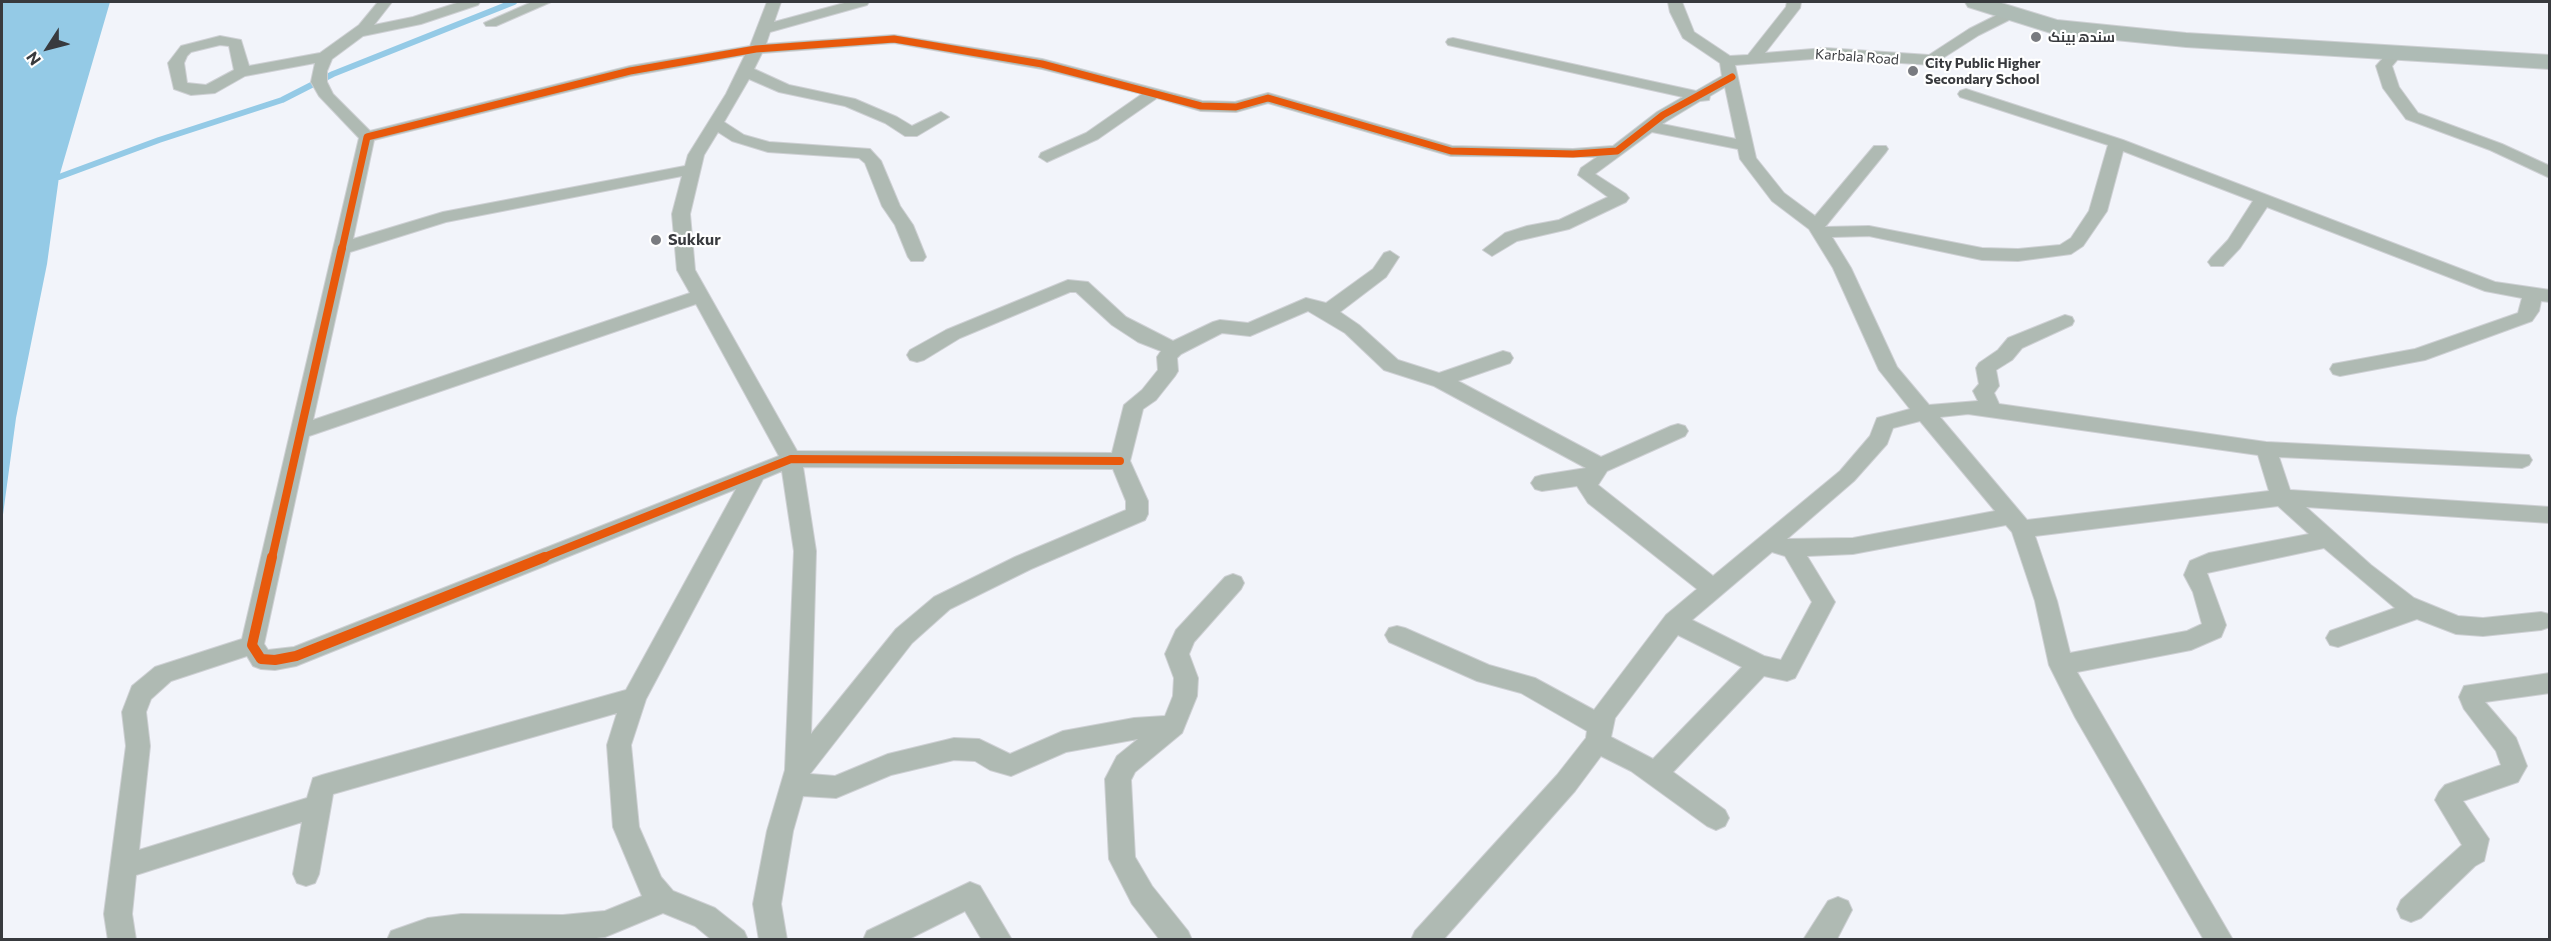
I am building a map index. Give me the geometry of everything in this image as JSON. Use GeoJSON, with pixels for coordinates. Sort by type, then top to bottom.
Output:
{"type":"FeatureCollection","features":[{"type":"Feature","properties":{"kind":"main road"},"geometry":{"type":"LineString","coordinates":[[1976,2],[2055,27],[2186,40],[2550,62]]}},
{"type":"Feature","properties":{"kind":"street"},"geometry":{"type":"LineString","coordinates":[[241,72],[322,64],[385,2]]}},
{"type":"Feature","properties":{"kind":"street"},"geometry":{"type":"LineString","coordinates":[[356,33],[416,21],[472,2]]}},
{"type":"Feature","properties":{"kind":"street"},"geometry":{"type":"LineString","coordinates":[[491,23],[544,2]]}},
{"type":"Feature","properties":{"kind":"street"},"geometry":{"type":"LineString","coordinates":[[773,939],[767,904],[780,831],[796,777],[805,551],[791,459],[686,270],[681,214],[696,155],[745,72],[774,2]]}},
{"type":"Feature","properties":{"kind":"street"},"geometry":{"type":"LineString","coordinates":[[762,30],[862,2]]}},
{"type":"Feature","properties":{"kind":"street"},"geometry":{"type":"LineString","coordinates":[[1676,2],[1677,12],[1688,34],[1729,69],[1748,159],[1778,197],[1818,230],[1842,268],[1889,370],[2017,522],[2046,601],[2061,665],[2084,710],[2219,939]]}},
{"type":"Feature","properties":{"kind":"street"},"geometry":{"type":"LineString","coordinates":[[1753,58],[1793,8],[1794,2]]}},
{"type":"Feature","properties":{"kind":"street","name":"Karbala Road"},"geometry":{"type":"LineString","coordinates":[[1729,69],[1753,58],[1825,53],[1920,62],[1932,60],[1974,32],[2010,14]]}},
{"type":"Feature","properties":{"kind":"street"},"geometry":{"type":"LineString","coordinates":[[367,137],[618,74],[756,49],[894,39],[1042,64],[1201,106],[1236,106],[1268,98],[1451,151],[1573,154],[1617,151]]}},
{"type":"Feature","properties":{"kind":"street"},"geometry":{"type":"LineString","coordinates":[[1453,42],[1736,105]]}},
{"type":"Feature","properties":{"kind":"street"},"geometry":{"type":"LineString","coordinates":[[2396,52],[2384,66],[2391,87],[2412,116],[2496,147],[2550,173]]}},
{"type":"Feature","properties":{"kind":"street"},"geometry":{"type":"LineString","coordinates":[[322,64],[319,82],[327,96],[367,137]]}},
{"type":"Feature","properties":{"kind":"street"},"geometry":{"type":"LineString","coordinates":[[1492,250],[1511,237],[1527,231],[1563,225],[1620,198],[1586,175],[1587,171],[1648,126],[1699,95],[1729,69]]}},
{"type":"Feature","properties":{"kind":"street"},"geometry":{"type":"LineString","coordinates":[[745,72],[785,89],[849,102],[891,120],[911,133],[941,117]]}},
{"type":"Feature","properties":{"kind":"street"},"geometry":{"type":"LineString","coordinates":[[1047,157],[1092,136],[1155,92]]}},
{"type":"Feature","properties":{"kind":"street"},"geometry":{"type":"LineString","coordinates":[[1966,94],[2117,143],[2492,287],[2541,295],[2525,317],[2418,356],[2340,369]]}},
{"type":"Feature","properties":{"kind":"street"},"geometry":{"type":"LineString","coordinates":[[716,124],[738,138],[768,147],[864,153],[873,161],[891,206],[904,225],[917,257]]}},
{"type":"Feature","properties":{"kind":"street"},"geometry":{"type":"LineString","coordinates":[[1648,126],[1745,146]]}},
{"type":"Feature","properties":{"kind":"street"},"geometry":{"type":"LineString","coordinates":[[367,137],[252,645],[261,659],[275,660],[296,656],[791,459],[1120,461]]}},
{"type":"Feature","properties":{"kind":"street"},"geometry":{"type":"LineString","coordinates":[[1818,230],[1869,231],[1982,254],[2018,255],[2065,250],[2077,242],[2098,211],[2117,143]]}},
{"type":"Feature","properties":{"kind":"street"},"geometry":{"type":"LineString","coordinates":[[1818,230],[1880,149]]}},
{"type":"Feature","properties":{"kind":"street"},"geometry":{"type":"LineString","coordinates":[[341,249],[443,217],[693,168]]}},
{"type":"Feature","properties":{"kind":"street"},"geometry":{"type":"LineString","coordinates":[[2217,262],[2234,244],[2264,198]]}},
{"type":"Feature","properties":{"kind":"street"},"geometry":{"type":"LineString","coordinates":[[1326,312],[1380,273],[1390,257]]}},
{"type":"Feature","properties":{"kind":"street"},"geometry":{"type":"LineString","coordinates":[[917,355],[953,334],[1068,286],[1081,286],[1119,321],[1145,337],[1174,349]]}},
{"type":"Feature","properties":{"kind":"street"},"geometry":{"type":"LineString","coordinates":[[300,432],[701,296]]}},
{"type":"Feature","properties":{"kind":"street"},"geometry":{"type":"LineString","coordinates":[[796,777],[904,636],[942,603],[1023,563],[1137,514],[1137,501],[1120,461],[1134,405],[1149,395],[1168,371],[1167,357],[1174,349],[1220,326],[1250,330],[1306,304],[1326,312],[1352,329],[1391,364],[1413,374],[1440,380],[1594,471]]}},
{"type":"Feature","properties":{"kind":"street"},"geometry":{"type":"LineString","coordinates":[[1991,409],[1983,391],[1989,386],[1986,368],[2005,355],[2014,343],[2065,321]]}},
{"type":"Feature","properties":{"kind":"street"},"geometry":{"type":"LineString","coordinates":[[1440,380],[1503,358]]}},
{"type":"Feature","properties":{"kind":"street"},"geometry":{"type":"LineString","coordinates":[[1425,939],[1566,783],[1599,734],[1604,714],[1674,622],[1847,476],[1880,439],[1884,423],[1926,412],[1968,408],[1991,409],[2266,449],[2522,460]]}},
{"type":"Feature","properties":{"kind":"street"},"geometry":{"type":"LineString","coordinates":[[1542,483],[1594,471],[1678,431]]}},
{"type":"Feature","properties":{"kind":"street"},"geometry":{"type":"LineString","coordinates":[[2266,449],[2282,497],[2406,604],[2456,625],[2483,627],[2541,621]]}},
{"type":"Feature","properties":{"kind":"street"},"geometry":{"type":"LineString","coordinates":[[1594,471],[1588,487],[1596,497],[1713,590]]}},
{"type":"Feature","properties":{"kind":"street"},"geometry":{"type":"LineString","coordinates":[[734,939],[705,916],[663,900],[651,886],[626,827],[619,745],[634,698],[755,474]]}},
{"type":"Feature","properties":{"kind":"street"},"geometry":{"type":"LineString","coordinates":[[1761,549],[1853,546],[2017,522],[2282,497],[2550,515]]}},
{"type":"Feature","properties":{"kind":"street"},"geometry":{"type":"LineString","coordinates":[[2061,665],[2191,640],[2213,630],[2214,626],[2204,592],[2195,575],[2198,567],[2209,562],[2328,539]]}},
{"type":"Feature","properties":{"kind":"street"},"geometry":{"type":"LineString","coordinates":[[1674,622],[1759,665],[1788,671],[1824,602],[1791,548]]}},
{"type":"Feature","properties":{"kind":"street"},"geometry":{"type":"LineString","coordinates":[[1178,939],[1148,903],[1122,859],[1118,779],[1126,764],[1173,726],[1185,696],[1186,678],[1177,654],[1184,637],[1233,583]]}},
{"type":"Feature","properties":{"kind":"street"},"geometry":{"type":"LineString","coordinates":[[2338,638],[2418,609]]}},
{"type":"Feature","properties":{"kind":"street"},"geometry":{"type":"LineString","coordinates":[[1397,634],[1485,674],[1527,685],[1656,773],[1716,818]]}},
{"type":"Feature","properties":{"kind":"street"},"geometry":{"type":"LineString","coordinates":[[122,939],[118,914],[138,746],[134,712],[141,693],[163,674],[252,645]]}},
{"type":"Feature","properties":{"kind":"street"},"geometry":{"type":"LineString","coordinates":[[1656,773],[1759,665]]}},
{"type":"Feature","properties":{"kind":"street"},"geometry":{"type":"LineString","coordinates":[[2411,909],[2466,857],[2475,852],[2476,839],[2460,822],[2448,800],[2454,793],[2510,774],[2514,766],[2507,746],[2476,709],[2471,698],[2473,693],[2550,683]]}},
{"type":"Feature","properties":{"kind":"street"},"geometry":{"type":"LineString","coordinates":[[306,874],[322,786],[634,698]]}},
{"type":"Feature","properties":{"kind":"street"},"geometry":{"type":"LineString","coordinates":[[796,777],[836,787],[888,765],[954,749],[979,750],[999,762],[1011,765],[1063,742],[1134,729],[1173,726]]}},
{"type":"Feature","properties":{"kind":"street"},"geometry":{"type":"LineString","coordinates":[[123,867],[318,806]]}},
{"type":"Feature","properties":{"kind":"street"},"geometry":{"type":"LineString","coordinates":[[876,939],[970,895],[998,939]]}},
{"type":"Feature","properties":{"kind":"street"},"geometry":{"type":"LineString","coordinates":[[401,939],[428,931],[461,927],[563,928],[605,924],[663,900]]}},
{"type":"Feature","properties":{"kind":"street"},"geometry":{"type":"LineString","coordinates":[[1817,939],[1827,930],[1838,910]]}},
{"type":"Feature","properties":{"kind":"water"},"geometry":{"type":"Polygon","coordinates":[[[2,2],[110,2],[59,177],[47,264],[16,418],[2,522],[2,2]]]}},
{"type":"Feature","properties":{"kind":"waterway"},"geometry":{"type":"LineString","coordinates":[[59,177],[159,140],[282,100],[333,74],[514,2]]}},
{"type":"Feature","properties":{"kind":"cycle path"},"geometry":{"type":"LineString","coordinates":[[1120,461],[791,459],[296,656],[275,660],[261,659],[252,645],[367,137],[630,71],[756,49],[894,39],[1042,64],[1201,106],[1236,107],[1268,98],[1451,151],[1573,154],[1617,151],[1663,115],[1732,77]]}},
{"type":"Feature","properties":{"kind":"place","name":"سندھ بینک"},"geometry":{"type":"Point","coordinates":[2036,37]}},
{"type":"Feature","properties":{"kind":"place","name":"City Public Higher Secondary School"},"geometry":{"type":"Point","coordinates":[1913,71]}},
{"type":"Feature","properties":{"kind":"place","name":"Sukkur"},"geometry":{"type":"Point","coordinates":[656,240]}}]}
